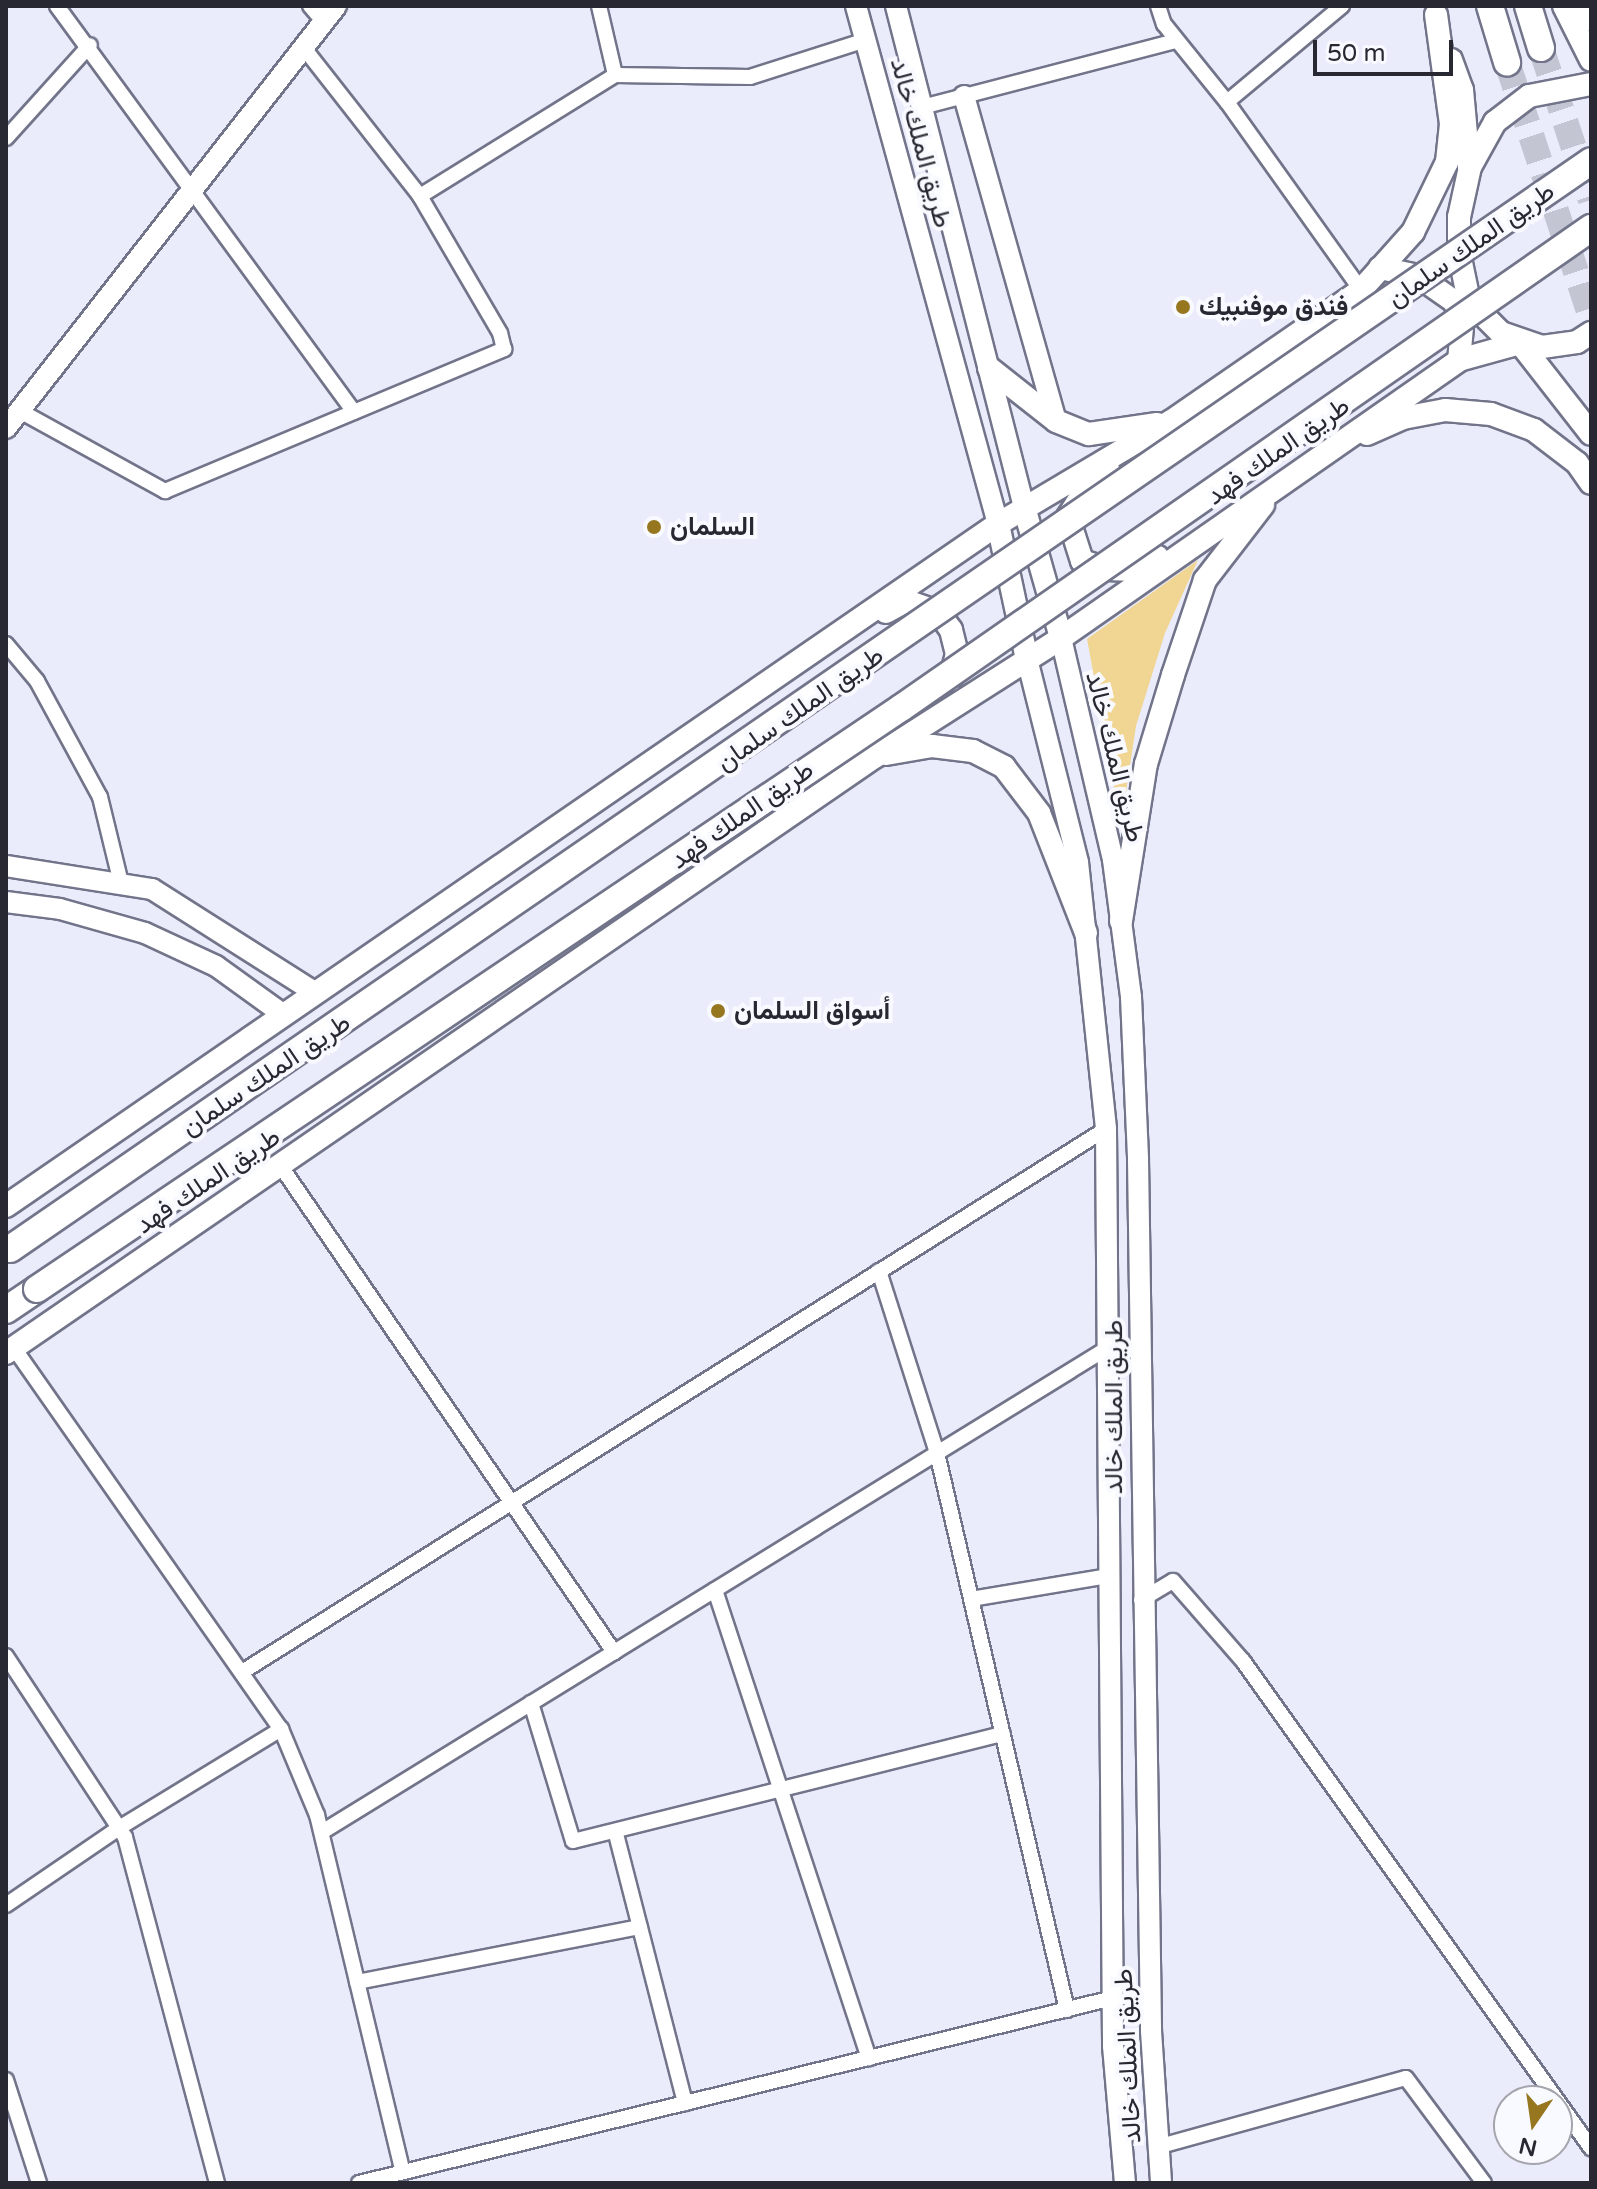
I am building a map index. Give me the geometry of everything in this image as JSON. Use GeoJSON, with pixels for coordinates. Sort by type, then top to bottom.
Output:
{"type":"FeatureCollection","features":[{"type":"Feature","properties":{"kind":"highway"},"geometry":{"type":"LineString","coordinates":[[1490,6],[1507,62]]}},
{"type":"Feature","properties":{"kind":"highway"},"geometry":{"type":"LineString","coordinates":[[1528,6],[1541,48]]}},
{"type":"Feature","properties":{"kind":"highway","name":"طريق الملك سلمان"},"geometry":{"type":"LineString","coordinates":[[8,1250],[1591,161]]}},
{"type":"Feature","properties":{"kind":"highway","name":"طريق الملك سلمان"},"geometry":{"type":"LineString","coordinates":[[6,1310],[901,708],[1591,228]]}},
{"type":"Feature","properties":{"kind":"main road","name":"طريق الملك خالد"},"geometry":{"type":"LineString","coordinates":[[856,6],[998,524]]}},
{"type":"Feature","properties":{"kind":"main road","name":"طريق الملك خالد"},"geometry":{"type":"LineString","coordinates":[[896,6],[1024,507]]}},
{"type":"Feature","properties":{"kind":"main road"},"geometry":{"type":"LineString","coordinates":[[1564,6],[1591,60]]}},
{"type":"Feature","properties":{"kind":"main road"},"geometry":{"type":"LineString","coordinates":[[1581,6],[1591,20]]}},
{"type":"Feature","properties":{"kind":"main road"},"geometry":{"type":"LineString","coordinates":[[1434,10],[1462,90],[1470,167],[1459,217],[1459,253],[1469,301],[1501,333],[1520,343],[1591,434]]}},
{"type":"Feature","properties":{"kind":"main road"},"geometry":{"type":"LineString","coordinates":[[1413,232],[1447,162],[1451,124],[1434,10]]}},
{"type":"Feature","properties":{"kind":"main road"},"geometry":{"type":"LineString","coordinates":[[6,428],[303,47],[323,11]]}},
{"type":"Feature","properties":{"kind":"main road"},"geometry":{"type":"LineString","coordinates":[[1283,481],[1135,570],[1106,569],[1082,561],[1068,517],[1091,481],[1170,422],[1361,290],[1470,167],[1495,122],[1529,96],[1591,84]]}},
{"type":"Feature","properties":{"kind":"main road"},"geometry":{"type":"LineString","coordinates":[[964,96],[1056,421]]}},
{"type":"Feature","properties":{"kind":"main road"},"geometry":{"type":"LineString","coordinates":[[1380,268],[1418,276],[1455,302],[1462,327],[1459,360]]}},
{"type":"Feature","properties":{"kind":"main road","name":"طريق الملك فهد"},"geometry":{"type":"LineString","coordinates":[[10,1350],[879,754],[1061,638],[1318,455],[1459,360],[1520,343],[1542,347],[1577,342],[1591,333]]}},
{"type":"Feature","properties":{"kind":"main road"},"geometry":{"type":"LineString","coordinates":[[989,368],[1056,421],[1089,434],[1170,422]]}},
{"type":"Feature","properties":{"kind":"main road"},"geometry":{"type":"LineString","coordinates":[[1318,455],[1403,418],[1445,410],[1476,413],[1534,430],[1577,463],[1591,483]]}},
{"type":"Feature","properties":{"kind":"main road"},"geometry":{"type":"LineString","coordinates":[[6,1206],[998,524],[1170,422]]}},
{"type":"Feature","properties":{"kind":"main road"},"geometry":{"type":"LineString","coordinates":[[1121,921],[1146,764],[1205,580],[1283,481]]}},
{"type":"Feature","properties":{"kind":"main road"},"geometry":{"type":"LineString","coordinates":[[1024,507],[1061,638]]}},
{"type":"Feature","properties":{"kind":"main road"},"geometry":{"type":"LineString","coordinates":[[998,524],[1027,659]]}},
{"type":"Feature","properties":{"kind":"main road"},"geometry":{"type":"LineString","coordinates":[[815,650],[906,601],[938,612],[951,630],[957,654],[947,692],[879,754]]}},
{"type":"Feature","properties":{"kind":"main road","name":"طريق الملك خالد"},"geometry":{"type":"LineString","coordinates":[[1061,638],[1113,860],[1131,997],[1138,1160],[1141,1600],[1157,2147],[1161,2183]]}},
{"type":"Feature","properties":{"kind":"main road","name":"طريق الملك خالد"},"geometry":{"type":"LineString","coordinates":[[1027,659],[1078,862],[1106,1129],[1113,1998],[1125,2183]]}},
{"type":"Feature","properties":{"kind":"main road"},"geometry":{"type":"LineString","coordinates":[[879,754],[932,746],[973,751],[1004,767],[1039,813],[1086,933]]}},
{"type":"Feature","properties":{"kind":"main road"},"geometry":{"type":"LineString","coordinates":[[6,866],[152,889],[316,993]]}},
{"type":"Feature","properties":{"kind":"main road"},"geometry":{"type":"LineString","coordinates":[[6,902],[60,909],[145,933],[216,966],[284,1015]]}},
{"type":"Feature","properties":{"kind":"street"},"geometry":{"type":"LineString","coordinates":[[57,6],[90,45],[354,412]]}},
{"type":"Feature","properties":{"kind":"street"},"geometry":{"type":"LineString","coordinates":[[599,6],[615,75]]}},
{"type":"Feature","properties":{"kind":"street"},"geometry":{"type":"LineString","coordinates":[[1158,6],[1176,41],[1227,102],[1361,290]]}},
{"type":"Feature","properties":{"kind":"street"},"geometry":{"type":"LineString","coordinates":[[1227,102],[1342,6]]}},
{"type":"Feature","properties":{"kind":"street"},"geometry":{"type":"LineString","coordinates":[[420,196],[615,75],[750,77],[866,40]]}},
{"type":"Feature","properties":{"kind":"street"},"geometry":{"type":"LineString","coordinates":[[922,107],[1176,41]]}},
{"type":"Feature","properties":{"kind":"street"},"geometry":{"type":"LineString","coordinates":[[6,138],[90,45]]}},
{"type":"Feature","properties":{"kind":"street"},"geometry":{"type":"LineString","coordinates":[[20,411],[165,491],[504,349],[500,333],[420,196],[303,47]]}},
{"type":"Feature","properties":{"kind":"street"},"geometry":{"type":"LineString","coordinates":[[6,644],[37,681],[100,797],[121,883]]}},
{"type":"Feature","properties":{"kind":"street"},"geometry":{"type":"LineString","coordinates":[[242,1672],[1106,1129]]}},
{"type":"Feature","properties":{"kind":"street"},"geometry":{"type":"LineString","coordinates":[[280,1165],[614,1652]]}},
{"type":"Feature","properties":{"kind":"street"},"geometry":{"type":"LineString","coordinates":[[879,1271],[937,1453],[1067,2010]]}},
{"type":"Feature","properties":{"kind":"street"},"geometry":{"type":"LineString","coordinates":[[322,1832],[1106,1349]]}},
{"type":"Feature","properties":{"kind":"street"},"geometry":{"type":"LineString","coordinates":[[10,1350],[281,1729],[322,1832],[403,2172]]}},
{"type":"Feature","properties":{"kind":"street"},"geometry":{"type":"LineString","coordinates":[[971,1599],[1109,1576]]}},
{"type":"Feature","properties":{"kind":"street"},"geometry":{"type":"LineString","coordinates":[[1141,1600],[1173,1581],[1243,1661],[1591,2148]]}},
{"type":"Feature","properties":{"kind":"street"},"geometry":{"type":"LineString","coordinates":[[715,1590],[869,2058]]}},
{"type":"Feature","properties":{"kind":"street"},"geometry":{"type":"LineString","coordinates":[[6,1656],[119,1828],[217,2183]]}},
{"type":"Feature","properties":{"kind":"street"},"geometry":{"type":"LineString","coordinates":[[531,1703],[573,1841],[616,1834],[1003,1734]]}},
{"type":"Feature","properties":{"kind":"street"},"geometry":{"type":"LineString","coordinates":[[6,1905],[119,1828],[281,1729]]}},
{"type":"Feature","properties":{"kind":"street"},"geometry":{"type":"LineString","coordinates":[[616,1834],[685,2103]]}},
{"type":"Feature","properties":{"kind":"street"},"geometry":{"type":"LineString","coordinates":[[357,1982],[640,1927]]}},
{"type":"Feature","properties":{"kind":"street"},"geometry":{"type":"LineString","coordinates":[[359,2183],[1113,1998]]}},
{"type":"Feature","properties":{"kind":"street"},"geometry":{"type":"LineString","coordinates":[[1157,2147],[1406,2078],[1484,2183]]}},
{"type":"Feature","properties":{"kind":"street"},"geometry":{"type":"LineString","coordinates":[[6,2080],[39,2183]]}},
{"type":"Feature","properties":{"kind":"shaded area"},"geometry":{"type":"Polygon","coordinates":[[[1198,560],[1165,633],[1136,726],[1121,824],[1087,639],[1198,560]]]}},
{"type":"Feature","properties":{"kind":"tunnel"},"geometry":{"type":"LineString","coordinates":[[1541,48],[1591,200]]}},
{"type":"Feature","properties":{"kind":"tunnel"},"geometry":{"type":"LineString","coordinates":[[1507,62],[1591,318]]}},
{"type":"Feature","properties":{"kind":"place","name":"فندق موفنبيك"},"geometry":{"type":"Point","coordinates":[1183,307]}},
{"type":"Feature","properties":{"kind":"place","name":"السلمان"},"geometry":{"type":"Point","coordinates":[654,527]}},
{"type":"Feature","properties":{"kind":"place","name":"أسواق السلمان"},"geometry":{"type":"Point","coordinates":[718,1011]}}]}
